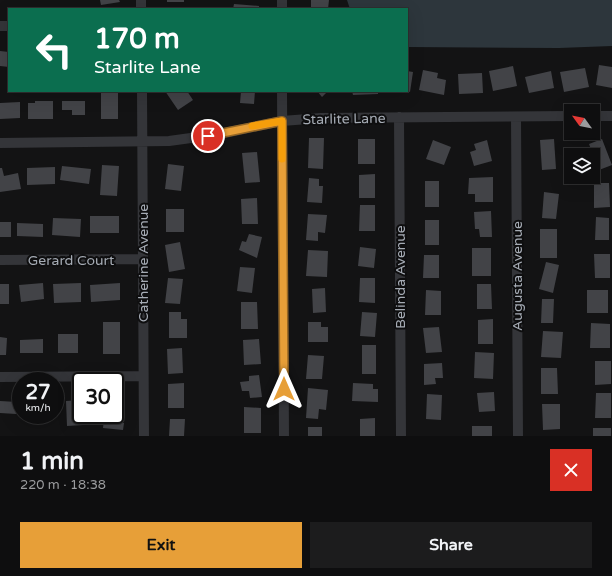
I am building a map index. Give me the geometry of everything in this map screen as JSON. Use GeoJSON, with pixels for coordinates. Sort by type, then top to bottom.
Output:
{"type":"FeatureCollection","features":[{"type":"Feature","properties":{"kind":"street","name":"Catherine Avenue"},"geometry":{"type":"LineString","coordinates":[[142,92],[144,436]]}},
{"type":"Feature","properties":{"kind":"street"},"geometry":{"type":"LineString","coordinates":[[282,92],[284,436]]}},
{"type":"Feature","properties":{"kind":"street","name":"Starlite Lane"},"geometry":{"type":"LineString","coordinates":[[0,143],[142,142],[195,138],[282,121],[322,118],[564,116]]}},
{"type":"Feature","properties":{"kind":"street"},"geometry":{"type":"LineString","coordinates":[[600,116],[612,116]]}},
{"type":"Feature","properties":{"kind":"street","name":"Augusta Avenue"},"geometry":{"type":"LineString","coordinates":[[516,117],[518,436]]}},
{"type":"Feature","properties":{"kind":"street","name":"Belinda Avenue"},"geometry":{"type":"LineString","coordinates":[[399,118],[401,436]]}},
{"type":"Feature","properties":{"kind":"street","name":"Gerard Court"},"geometry":{"type":"LineString","coordinates":[[0,260],[142,259]]}},
{"type":"Feature","properties":{"kind":"street"},"geometry":{"type":"LineString","coordinates":[[0,377],[143,376]]}},
{"type":"Feature","properties":{"kind":"shaded area"},"geometry":{"type":"Polygon","coordinates":[[[347,0],[612,0],[612,46],[559,48],[408,47],[408,8],[350,8],[347,0]]]}},
{"type":"Feature","properties":{"kind":"building"},"geometry":{"type":"Polygon","coordinates":[[[100,0],[119,0],[120,2],[101,5],[100,0]]]}},
{"type":"Feature","properties":{"kind":"building"},"geometry":{"type":"Polygon","coordinates":[[[167,0],[184,0],[184,2],[167,2],[167,0]]]}},
{"type":"Feature","properties":{"kind":"building"},"geometry":{"type":"Polygon","coordinates":[[[311,0],[329,0],[328,8],[311,8],[311,0]]]}},
{"type":"Feature","properties":{"kind":"building"},"geometry":{"type":"Polygon","coordinates":[[[234,4],[259,6],[259,8],[233,8],[234,4]]]}},
{"type":"Feature","properties":{"kind":"building"},"geometry":{"type":"Polygon","coordinates":[[[0,51],[8,52],[8,67],[0,66],[0,51]]]}},
{"type":"Feature","properties":{"kind":"building"},"geometry":{"type":"Polygon","coordinates":[[[599,65],[612,67],[612,88],[596,85],[599,65]]]}},
{"type":"Feature","properties":{"kind":"building"},"geometry":{"type":"Polygon","coordinates":[[[513,66],[517,86],[493,91],[489,71],[513,66]]]}},
{"type":"Feature","properties":{"kind":"building"},"geometry":{"type":"Polygon","coordinates":[[[585,68],[589,87],[564,92],[560,72],[585,68]]]}},
{"type":"Feature","properties":{"kind":"building"},"geometry":{"type":"Polygon","coordinates":[[[423,70],[438,73],[437,78],[446,80],[444,95],[419,90],[423,70]]]}},
{"type":"Feature","properties":{"kind":"building"},"geometry":{"type":"Polygon","coordinates":[[[408,71],[413,72],[410,92],[408,91],[408,71]]]}},
{"type":"Feature","properties":{"kind":"building"},"geometry":{"type":"Polygon","coordinates":[[[551,71],[554,88],[529,93],[525,77],[551,71]]]}},
{"type":"Feature","properties":{"kind":"building"},"geometry":{"type":"Polygon","coordinates":[[[482,73],[483,93],[459,94],[458,74],[482,73]]]}},
{"type":"Feature","properties":{"kind":"building"},"geometry":{"type":"Polygon","coordinates":[[[101,92],[118,92],[118,119],[101,119],[101,92]]]}},
{"type":"Feature","properties":{"kind":"building"},"geometry":{"type":"Polygon","coordinates":[[[166,92],[188,92],[193,100],[178,110],[166,92]]]}},
{"type":"Feature","properties":{"kind":"building"},"geometry":{"type":"Polygon","coordinates":[[[241,92],[255,92],[254,104],[240,103],[241,92]]]}},
{"type":"Feature","properties":{"kind":"building"},"geometry":{"type":"Polygon","coordinates":[[[318,92],[327,92],[322,97],[318,92]]]}},
{"type":"Feature","properties":{"kind":"building"},"geometry":{"type":"Polygon","coordinates":[[[352,92],[378,92],[378,94],[353,95],[352,92]]]}},
{"type":"Feature","properties":{"kind":"building"},"geometry":{"type":"Polygon","coordinates":[[[35,101],[53,101],[53,119],[28,119],[28,103],[35,103],[35,101]]]}},
{"type":"Feature","properties":{"kind":"building"},"geometry":{"type":"Polygon","coordinates":[[[62,101],[85,101],[85,115],[72,115],[72,110],[62,110],[62,101]]]}},
{"type":"Feature","properties":{"kind":"building"},"geometry":{"type":"Polygon","coordinates":[[[20,102],[20,118],[0,119],[0,103],[20,102]]]}},
{"type":"Feature","properties":{"kind":"building"},"geometry":{"type":"Polygon","coordinates":[[[309,138],[324,138],[323,169],[308,168],[309,138]]]}},
{"type":"Feature","properties":{"kind":"building"},"geometry":{"type":"Polygon","coordinates":[[[358,139],[375,139],[375,164],[358,164],[358,139]]]}},
{"type":"Feature","properties":{"kind":"building"},"geometry":{"type":"Polygon","coordinates":[[[554,139],[556,169],[542,170],[540,140],[554,139]]]}},
{"type":"Feature","properties":{"kind":"building"},"geometry":{"type":"Polygon","coordinates":[[[602,139],[612,165],[600,170],[600,148],[591,148],[589,144],[602,139]]]}},
{"type":"Feature","properties":{"kind":"building"},"geometry":{"type":"Polygon","coordinates":[[[433,140],[451,147],[444,165],[426,159],[433,140]]]}},
{"type":"Feature","properties":{"kind":"building"},"geometry":{"type":"Polygon","coordinates":[[[487,140],[492,161],[474,166],[470,152],[476,150],[474,144],[487,140]]]}},
{"type":"Feature","properties":{"kind":"building"},"geometry":{"type":"Polygon","coordinates":[[[257,152],[260,182],[245,183],[242,153],[257,152]]]}},
{"type":"Feature","properties":{"kind":"building"},"geometry":{"type":"Polygon","coordinates":[[[168,164],[184,166],[181,191],[165,189],[168,164]]]}},
{"type":"Feature","properties":{"kind":"building"},"geometry":{"type":"Polygon","coordinates":[[[102,165],[119,166],[117,196],[100,195],[102,165]]]}},
{"type":"Feature","properties":{"kind":"building"},"geometry":{"type":"Polygon","coordinates":[[[62,166],[91,169],[89,184],[60,180],[62,166]]]}},
{"type":"Feature","properties":{"kind":"building"},"geometry":{"type":"Polygon","coordinates":[[[55,167],[55,184],[27,185],[27,168],[55,167]]]}},
{"type":"Feature","properties":{"kind":"building"},"geometry":{"type":"Polygon","coordinates":[[[0,168],[2,168],[4,176],[18,173],[21,189],[0,192],[0,168]]]}},
{"type":"Feature","properties":{"kind":"building"},"geometry":{"type":"Polygon","coordinates":[[[375,174],[375,198],[359,198],[359,175],[375,174]]]}},
{"type":"Feature","properties":{"kind":"building"},"geometry":{"type":"Polygon","coordinates":[[[493,177],[493,202],[475,202],[475,194],[468,194],[469,178],[493,177]]]}},
{"type":"Feature","properties":{"kind":"building"},"geometry":{"type":"Polygon","coordinates":[[[309,178],[319,179],[319,186],[323,186],[322,203],[307,202],[309,178]]]}},
{"type":"Feature","properties":{"kind":"building"},"geometry":{"type":"Polygon","coordinates":[[[425,181],[439,181],[439,207],[425,207],[425,181]]]}},
{"type":"Feature","properties":{"kind":"building"},"geometry":{"type":"Polygon","coordinates":[[[609,183],[610,207],[594,208],[594,184],[609,183]]]}},
{"type":"Feature","properties":{"kind":"building"},"geometry":{"type":"Polygon","coordinates":[[[544,192],[559,194],[556,219],[542,218],[544,192]]]}},
{"type":"Feature","properties":{"kind":"building"},"geometry":{"type":"Polygon","coordinates":[[[257,198],[258,224],[242,224],[241,199],[257,198]]]}},
{"type":"Feature","properties":{"kind":"building"},"geometry":{"type":"Polygon","coordinates":[[[360,205],[375,205],[375,231],[359,231],[360,205]]]}},
{"type":"Feature","properties":{"kind":"building"},"geometry":{"type":"Polygon","coordinates":[[[166,209],[184,209],[184,232],[166,232],[166,209]]]}},
{"type":"Feature","properties":{"kind":"building"},"geometry":{"type":"Polygon","coordinates":[[[491,211],[492,237],[480,237],[479,229],[475,229],[474,212],[491,211]]]}},
{"type":"Feature","properties":{"kind":"building"},"geometry":{"type":"Polygon","coordinates":[[[308,214],[327,215],[325,233],[318,232],[318,241],[306,240],[308,214]]]}},
{"type":"Feature","properties":{"kind":"building"},"geometry":{"type":"Polygon","coordinates":[[[90,216],[119,216],[119,233],[90,233],[90,216]]]}},
{"type":"Feature","properties":{"kind":"building"},"geometry":{"type":"Polygon","coordinates":[[[596,217],[609,218],[609,240],[595,240],[596,217]]]}},
{"type":"Feature","properties":{"kind":"building"},"geometry":{"type":"Polygon","coordinates":[[[53,218],[81,219],[80,237],[52,235],[53,218]]]}},
{"type":"Feature","properties":{"kind":"building"},"geometry":{"type":"Polygon","coordinates":[[[425,220],[439,220],[439,245],[425,245],[425,220]]]}},
{"type":"Feature","properties":{"kind":"building"},"geometry":{"type":"Polygon","coordinates":[[[0,222],[11,222],[11,237],[0,237],[0,222]]]}},
{"type":"Feature","properties":{"kind":"building"},"geometry":{"type":"Polygon","coordinates":[[[17,223],[43,224],[43,237],[17,236],[17,223]]]}},
{"type":"Feature","properties":{"kind":"building"},"geometry":{"type":"Polygon","coordinates":[[[540,229],[557,229],[557,258],[540,258],[540,229]]]}},
{"type":"Feature","properties":{"kind":"building"},"geometry":{"type":"Polygon","coordinates":[[[249,234],[262,237],[257,258],[239,250],[242,241],[246,242],[249,234]]]}},
{"type":"Feature","properties":{"kind":"building"},"geometry":{"type":"Polygon","coordinates":[[[180,242],[185,269],[169,272],[165,245],[180,242]]]}},
{"type":"Feature","properties":{"kind":"building"},"geometry":{"type":"Polygon","coordinates":[[[360,247],[376,249],[374,268],[358,266],[360,247]]]}},
{"type":"Feature","properties":{"kind":"building"},"geometry":{"type":"Polygon","coordinates":[[[472,248],[491,248],[491,276],[472,276],[472,248]]]}},
{"type":"Feature","properties":{"kind":"building"},"geometry":{"type":"Polygon","coordinates":[[[308,250],[328,251],[327,277],[306,276],[308,250]]]}},
{"type":"Feature","properties":{"kind":"building"},"geometry":{"type":"Polygon","coordinates":[[[594,254],[610,254],[610,278],[595,278],[594,254]]]}},
{"type":"Feature","properties":{"kind":"building"},"geometry":{"type":"Polygon","coordinates":[[[424,255],[439,255],[439,278],[423,278],[424,255]]]}},
{"type":"Feature","properties":{"kind":"building"},"geometry":{"type":"Polygon","coordinates":[[[546,262],[559,265],[553,293],[539,289],[546,262]]]}},
{"type":"Feature","properties":{"kind":"building"},"geometry":{"type":"Polygon","coordinates":[[[240,267],[255,268],[252,293],[237,291],[240,267]]]}},
{"type":"Feature","properties":{"kind":"building"},"geometry":{"type":"Polygon","coordinates":[[[168,278],[183,279],[180,304],[165,303],[168,278]]]}},
{"type":"Feature","properties":{"kind":"building"},"geometry":{"type":"Polygon","coordinates":[[[360,278],[375,278],[375,303],[359,302],[360,278]]]}},
{"type":"Feature","properties":{"kind":"building"},"geometry":{"type":"Polygon","coordinates":[[[43,283],[44,299],[21,302],[19,285],[43,283]]]}},
{"type":"Feature","properties":{"kind":"building"},"geometry":{"type":"Polygon","coordinates":[[[81,283],[81,302],[54,303],[53,284],[81,283]]]}},
{"type":"Feature","properties":{"kind":"building"},"geometry":{"type":"Polygon","coordinates":[[[120,283],[120,300],[91,302],[90,285],[120,283]]]}},
{"type":"Feature","properties":{"kind":"building"},"geometry":{"type":"Polygon","coordinates":[[[0,284],[9,284],[9,304],[0,304],[0,284]]]}},
{"type":"Feature","properties":{"kind":"building"},"geometry":{"type":"Polygon","coordinates":[[[477,284],[491,284],[492,309],[477,309],[477,284]]]}},
{"type":"Feature","properties":{"kind":"building"},"geometry":{"type":"Polygon","coordinates":[[[325,288],[326,312],[313,313],[312,289],[325,288]]]}},
{"type":"Feature","properties":{"kind":"building"},"geometry":{"type":"Polygon","coordinates":[[[426,290],[441,291],[441,315],[425,315],[426,290]]]}},
{"type":"Feature","properties":{"kind":"building"},"geometry":{"type":"Polygon","coordinates":[[[587,290],[608,290],[608,313],[587,313],[587,290]]]}},
{"type":"Feature","properties":{"kind":"building"},"geometry":{"type":"Polygon","coordinates":[[[542,299],[554,299],[553,323],[541,323],[542,299]]]}},
{"type":"Feature","properties":{"kind":"building"},"geometry":{"type":"Polygon","coordinates":[[[241,302],[257,302],[258,329],[241,329],[241,302]]]}},
{"type":"Feature","properties":{"kind":"building"},"geometry":{"type":"Polygon","coordinates":[[[169,312],[181,312],[181,319],[187,319],[187,338],[169,338],[169,312]]]}},
{"type":"Feature","properties":{"kind":"building"},"geometry":{"type":"Polygon","coordinates":[[[362,312],[377,313],[375,337],[360,336],[362,312]]]}},
{"type":"Feature","properties":{"kind":"building"},"geometry":{"type":"Polygon","coordinates":[[[493,319],[493,344],[478,344],[478,320],[493,319]]]}},
{"type":"Feature","properties":{"kind":"building"},"geometry":{"type":"Polygon","coordinates":[[[103,322],[120,322],[120,354],[103,354],[103,322]]]}},
{"type":"Feature","properties":{"kind":"building"},"geometry":{"type":"Polygon","coordinates":[[[308,322],[321,322],[321,327],[328,327],[328,342],[308,342],[308,322]]]}},
{"type":"Feature","properties":{"kind":"building"},"geometry":{"type":"Polygon","coordinates":[[[591,323],[610,324],[610,348],[590,348],[591,323]]]}},
{"type":"Feature","properties":{"kind":"building"},"geometry":{"type":"Polygon","coordinates":[[[439,327],[442,352],[426,353],[423,328],[439,327]]]}},
{"type":"Feature","properties":{"kind":"building"},"geometry":{"type":"Polygon","coordinates":[[[543,331],[563,332],[561,358],[541,357],[543,331]]]}},
{"type":"Feature","properties":{"kind":"building"},"geometry":{"type":"Polygon","coordinates":[[[58,334],[78,334],[78,353],[58,353],[58,334]]]}},
{"type":"Feature","properties":{"kind":"building"},"geometry":{"type":"Polygon","coordinates":[[[0,337],[7,338],[6,355],[0,355],[0,337]]]}},
{"type":"Feature","properties":{"kind":"building"},"geometry":{"type":"Polygon","coordinates":[[[43,339],[43,353],[20,353],[20,340],[43,339]]]}},
{"type":"Feature","properties":{"kind":"building"},"geometry":{"type":"Polygon","coordinates":[[[259,339],[261,364],[244,365],[243,340],[259,339]]]}},
{"type":"Feature","properties":{"kind":"building"},"geometry":{"type":"Polygon","coordinates":[[[362,345],[376,345],[376,374],[362,374],[362,345]]]}},
{"type":"Feature","properties":{"kind":"building"},"geometry":{"type":"Polygon","coordinates":[[[182,348],[183,373],[168,374],[167,349],[182,348]]]}},
{"type":"Feature","properties":{"kind":"building"},"geometry":{"type":"Polygon","coordinates":[[[475,352],[494,353],[493,379],[474,378],[475,352]]]}},
{"type":"Feature","properties":{"kind":"building"},"geometry":{"type":"Polygon","coordinates":[[[308,355],[324,356],[322,379],[306,379],[308,355]]]}},
{"type":"Feature","properties":{"kind":"building"},"geometry":{"type":"Polygon","coordinates":[[[595,361],[611,361],[611,384],[595,385],[595,361]]]}},
{"type":"Feature","properties":{"kind":"building"},"geometry":{"type":"Polygon","coordinates":[[[442,363],[443,378],[435,378],[436,384],[424,385],[424,364],[442,363]]]}},
{"type":"Feature","properties":{"kind":"building"},"geometry":{"type":"Polygon","coordinates":[[[541,368],[557,368],[558,394],[541,394],[541,368]]]}},
{"type":"Feature","properties":{"kind":"building"},"geometry":{"type":"Polygon","coordinates":[[[259,375],[262,397],[250,398],[249,391],[242,391],[240,382],[249,381],[249,376],[259,375]]]}},
{"type":"Feature","properties":{"kind":"building"},"geometry":{"type":"Polygon","coordinates":[[[184,383],[184,408],[168,408],[168,384],[184,383]]]}},
{"type":"Feature","properties":{"kind":"building"},"geometry":{"type":"Polygon","coordinates":[[[353,383],[373,384],[373,389],[378,389],[378,402],[352,401],[353,383]]]}},
{"type":"Feature","properties":{"kind":"building"},"geometry":{"type":"Polygon","coordinates":[[[308,388],[328,390],[326,410],[319,409],[318,419],[306,418],[308,388]]]}},
{"type":"Feature","properties":{"kind":"building"},"geometry":{"type":"Polygon","coordinates":[[[494,392],[495,411],[479,412],[477,393],[494,392]]]}},
{"type":"Feature","properties":{"kind":"building"},"geometry":{"type":"Polygon","coordinates":[[[596,393],[611,393],[611,418],[595,418],[596,393]]]}},
{"type":"Feature","properties":{"kind":"building"},"geometry":{"type":"Polygon","coordinates":[[[427,394],[442,395],[441,420],[426,419],[427,394]]]}},
{"type":"Feature","properties":{"kind":"building"},"geometry":{"type":"Polygon","coordinates":[[[0,401],[12,402],[12,414],[0,413],[0,401]]]}},
{"type":"Feature","properties":{"kind":"building"},"geometry":{"type":"Polygon","coordinates":[[[66,401],[72,401],[72,424],[83,425],[67,426],[66,401]]]}},
{"type":"Feature","properties":{"kind":"building"},"geometry":{"type":"Polygon","coordinates":[[[542,404],[560,404],[560,429],[543,430],[542,404]]]}},
{"type":"Feature","properties":{"kind":"building"},"geometry":{"type":"Polygon","coordinates":[[[244,407],[261,408],[261,433],[244,433],[244,407]]]}},
{"type":"Feature","properties":{"kind":"building"},"geometry":{"type":"Polygon","coordinates":[[[375,418],[375,436],[360,436],[360,419],[375,418]]]}},
{"type":"Feature","properties":{"kind":"building"},"geometry":{"type":"Polygon","coordinates":[[[170,419],[185,419],[184,436],[169,436],[170,419]]]}},
{"type":"Feature","properties":{"kind":"building"},"geometry":{"type":"Polygon","coordinates":[[[103,424],[124,424],[123,430],[103,428],[103,424]]]}},
{"type":"Feature","properties":{"kind":"building"},"geometry":{"type":"Polygon","coordinates":[[[472,426],[492,426],[492,436],[472,436],[472,426]]]}},
{"type":"Feature","properties":{"kind":"building"},"geometry":{"type":"Polygon","coordinates":[[[308,427],[322,427],[322,436],[308,436],[308,427]]]}},
{"type":"Feature","properties":{"kind":"building"},"geometry":{"type":"Polygon","coordinates":[[[593,428],[611,428],[611,436],[593,436],[593,428]]]}},
{"type":"Feature","properties":{"kind":"slow traffic"},"geometry":{"type":"LineString","coordinates":[[252,126],[282,121],[282,159]]}},
{"type":"Feature","properties":{"kind":"route"},"geometry":{"type":"LineString","coordinates":[[208,136],[282,121],[284,389]]}}]}
